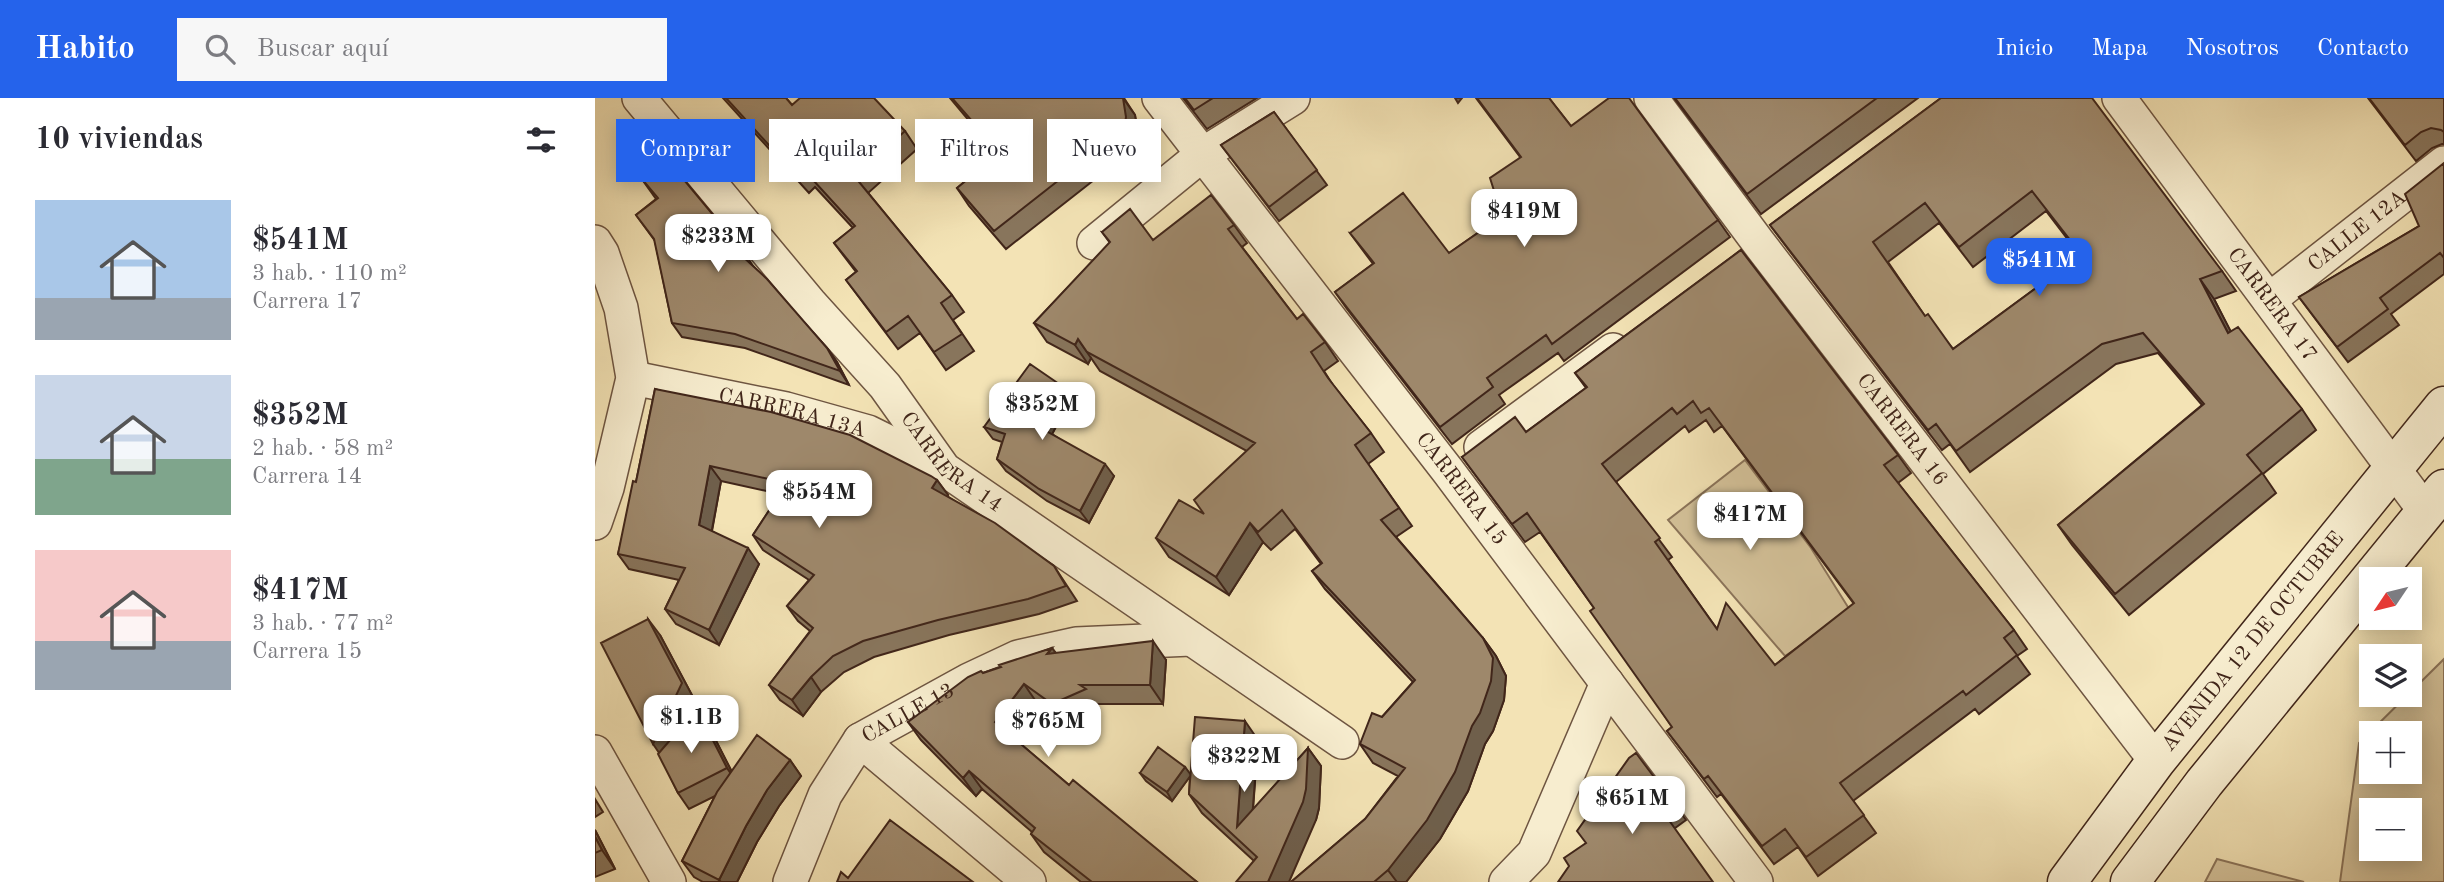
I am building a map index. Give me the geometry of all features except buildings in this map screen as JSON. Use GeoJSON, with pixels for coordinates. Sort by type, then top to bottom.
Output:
{"type":"FeatureCollection","features":[{"type":"Feature","properties":{"kind":"main road","name":"AVENIDA 12 DE OCTUBRE"},"geometry":{"type":"LineString","coordinates":[[2067,882],[2156,761],[2444,406]]}},
{"type":"Feature","properties":{"kind":"main road"},"geometry":{"type":"LineString","coordinates":[[2130,882],[2204,783],[2435,500]]}},
{"type":"Feature","properties":{"kind":"street","name":"CARRERA 14"},"geometry":{"type":"LineString","coordinates":[[639,98],[810,303],[885,386],[944,469],[1342,742]]}},
{"type":"Feature","properties":{"kind":"street","name":"CARRERA 15"},"geometry":{"type":"LineString","coordinates":[[1159,98],[1448,471],[1756,882]]}},
{"type":"Feature","properties":{"kind":"street"},"geometry":{"type":"LineString","coordinates":[[1094,243],[1203,153],[1293,98]]}},
{"type":"Feature","properties":{"kind":"street","name":"CARRERA 16"},"geometry":{"type":"LineString","coordinates":[[1651,98],[1758,242],[2156,761]]}},
{"type":"Feature","properties":{"kind":"street","name":"CARRERA 17"},"geometry":{"type":"LineString","coordinates":[[2119,98],[2394,468],[2435,500]]}},
{"type":"Feature","properties":{"kind":"street","name":"CALLE 12A"},"geometry":{"type":"LineString","coordinates":[[2269,300],[2444,163]]}},
{"type":"Feature","properties":{"kind":"street"},"geometry":{"type":"LineString","coordinates":[[595,242],[602,253],[621,308],[633,379],[607,488],[595,523]]}},
{"type":"Feature","properties":{"kind":"street"},"geometry":{"type":"LineString","coordinates":[[1448,471],[1636,332]]}},
{"type":"Feature","properties":{"kind":"street","name":"CARRERA 13A"},"geometry":{"type":"LineString","coordinates":[[633,379],[786,409],[856,429],[944,469]]}},
{"type":"Feature","properties":{"kind":"street","name":"CALLE 13"},"geometry":{"type":"LineString","coordinates":[[790,882],[825,795],[860,740],[969,680],[1018,657],[1076,643],[1191,639]]}},
{"type":"Feature","properties":{"kind":"street"},"geometry":{"type":"LineString","coordinates":[[1506,882],[1534,853],[1607,683]]}},
{"type":"Feature","properties":{"kind":"street"},"geometry":{"type":"LineString","coordinates":[[860,740],[1029,882]]}},
{"type":"Feature","properties":{"kind":"street"},"geometry":{"type":"LineString","coordinates":[[595,752],[669,882]]}},
{"type":"Feature","properties":{"kind":"shaded area"},"geometry":{"type":"Polygon","coordinates":[[[1745,460],[1811,548],[1863,631],[1818,634],[1785,656],[1668,520],[1745,460]]]}},
{"type":"Feature","properties":{"kind":"shaded area"},"geometry":{"type":"Polygon","coordinates":[[[2444,659],[2444,882],[2340,882],[2359,743],[2359,784],[2422,784],[2422,721],[2381,721],[2395,707],[2422,707],[2422,681],[2444,659]]]}},
{"type":"Feature","properties":{"kind":"shaded area"},"geometry":{"type":"Polygon","coordinates":[[[2217,859],[2304,882],[2205,882],[2217,859]]]}}]}
